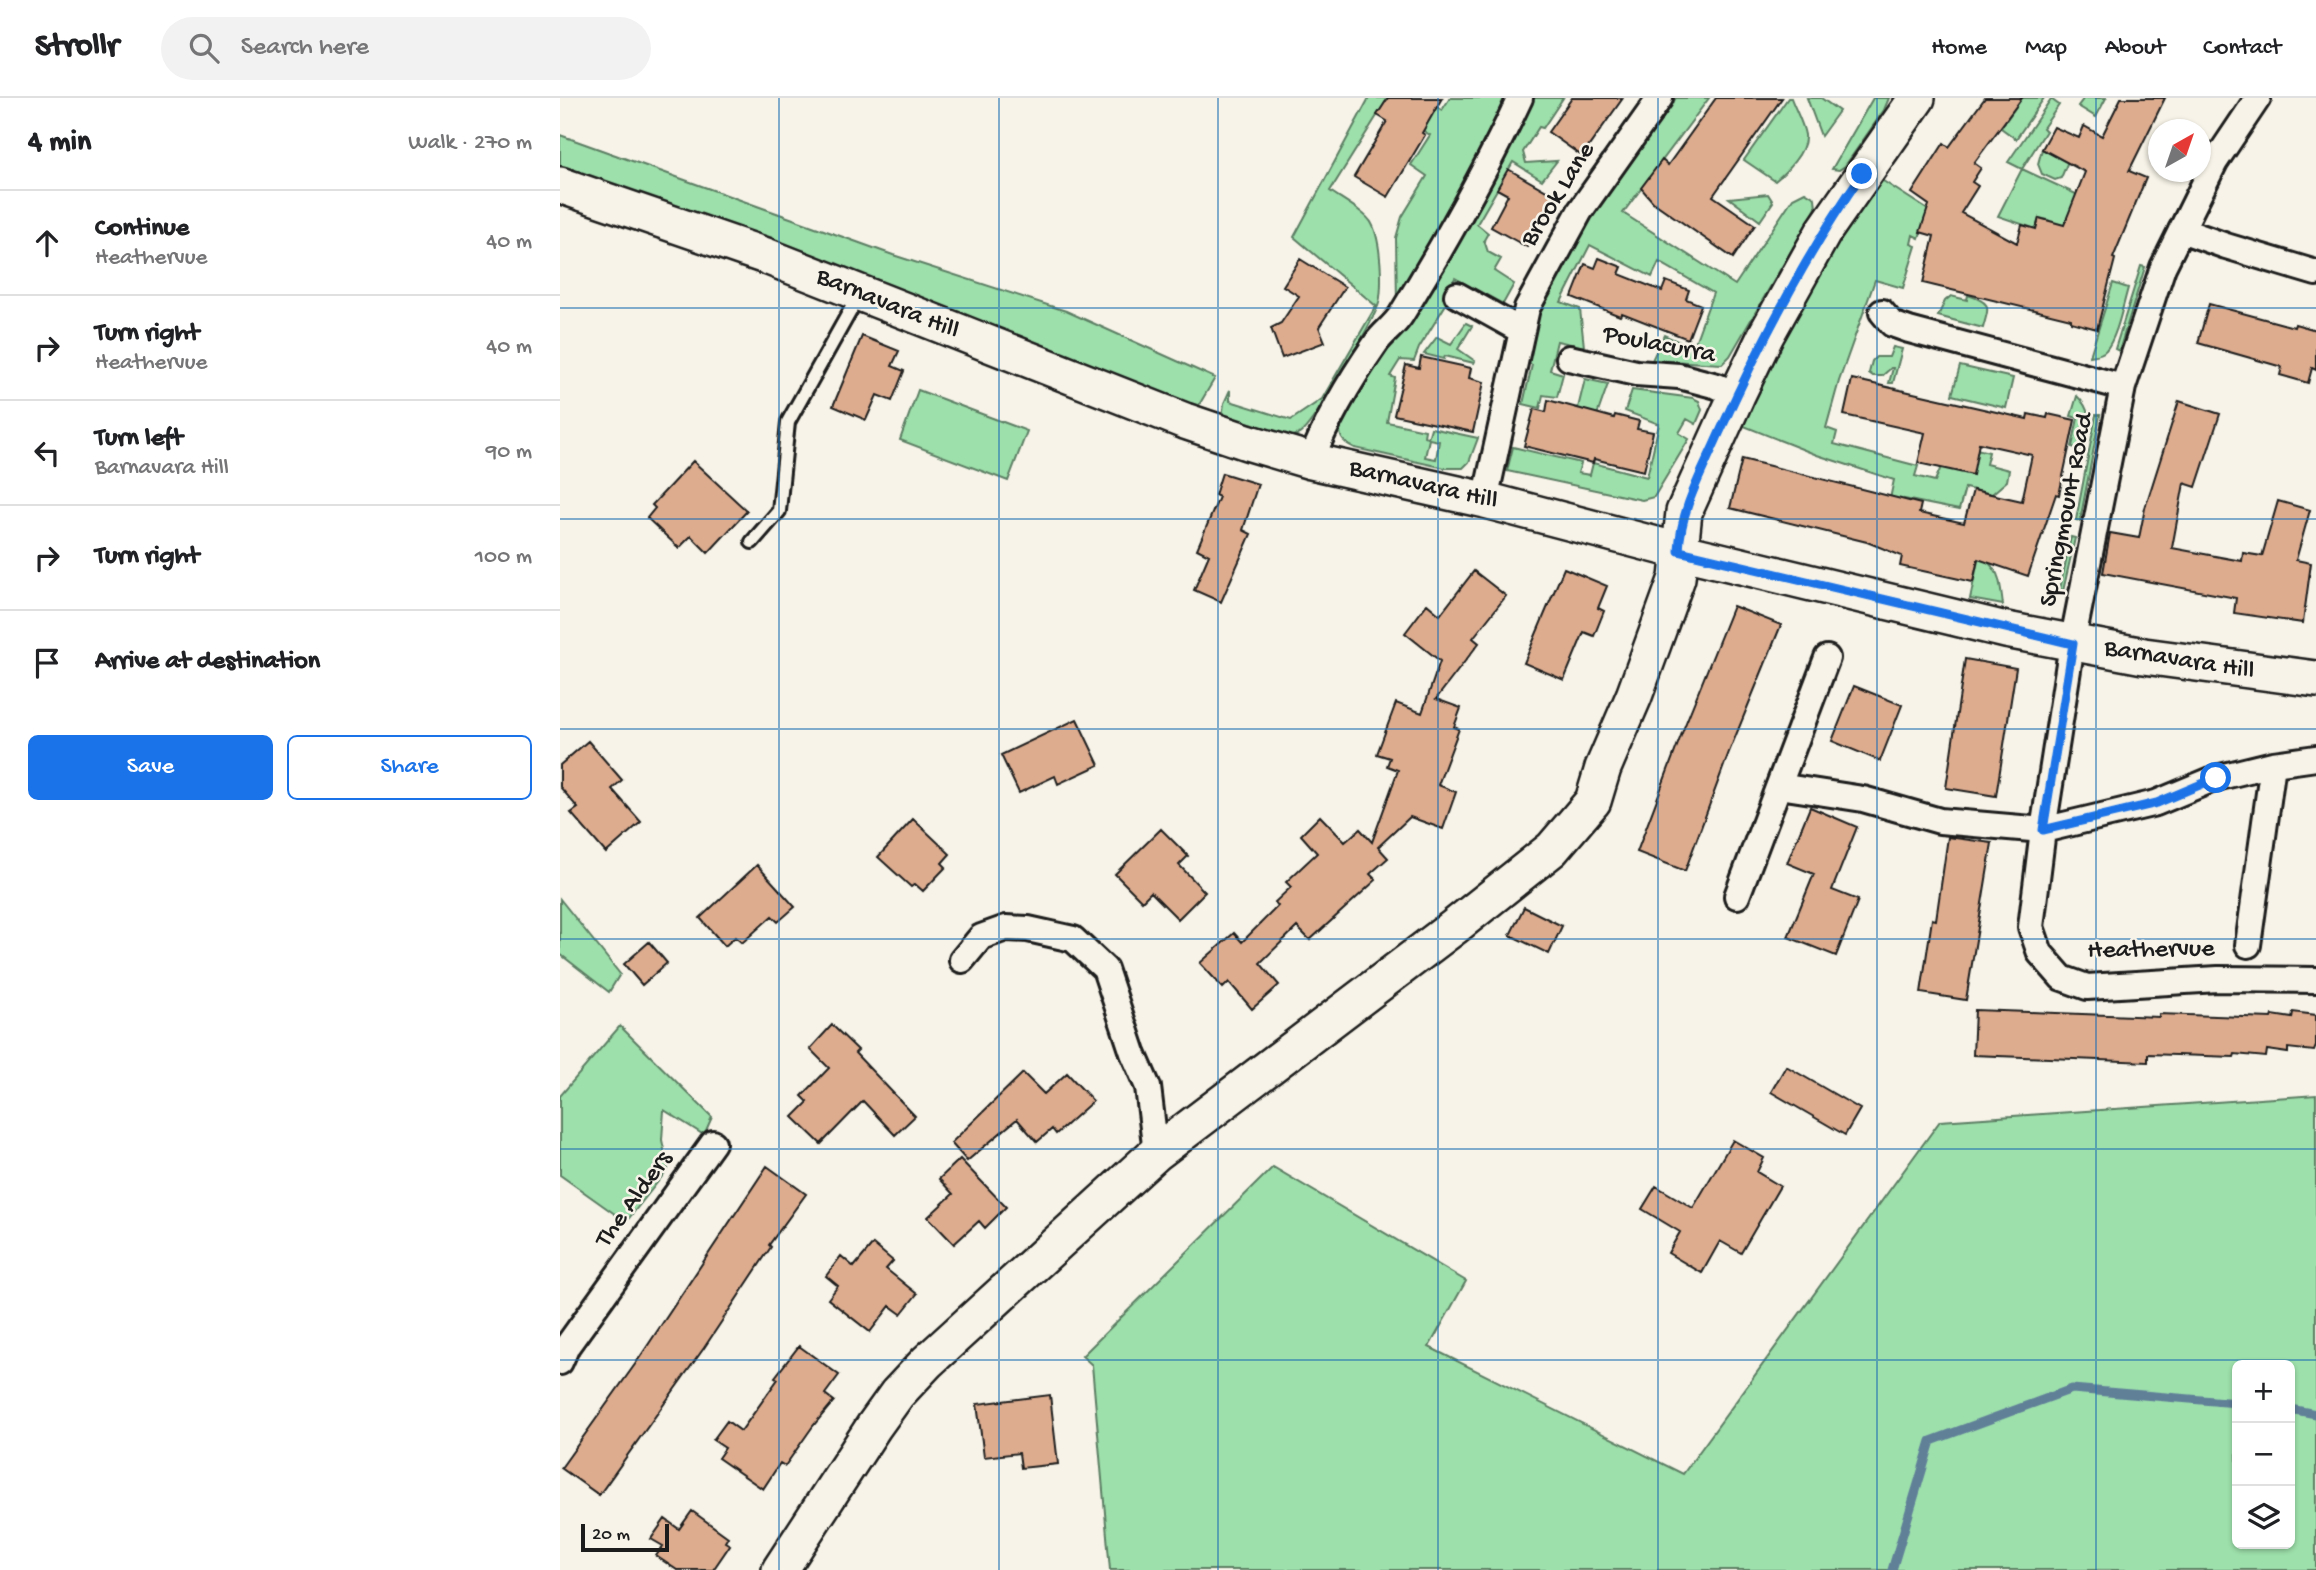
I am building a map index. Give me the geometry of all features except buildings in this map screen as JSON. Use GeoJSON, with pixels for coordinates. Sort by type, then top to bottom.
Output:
{"type":"FeatureCollection","features":[{"type":"Feature","properties":{"kind":"street"},"geometry":{"type":"LineString","coordinates":[[1311,461],[1329,420],[1378,341],[1398,319],[1423,278],[1493,154],[1520,98]]}},
{"type":"Feature","properties":{"kind":"street","name":"Brook Lane"},"geometry":{"type":"LineString","coordinates":[[1485,500],[1527,308],[1580,211],[1660,98]]}},
{"type":"Feature","properties":{"kind":"street"},"geometry":{"type":"LineString","coordinates":[[780,1570],[897,1394],[927,1362],[1156,1153],[1462,921],[1552,849],[1593,801],[1603,768],[1634,696],[1677,578],[1684,512],[1737,395],[1766,335],[1824,231],[1917,98]]}},
{"type":"Feature","properties":{"kind":"street","name":"Springmount Road"},"geometry":{"type":"LineString","coordinates":[[2073,644],[2123,387],[2163,267],[2215,162],[2258,98]]}},
{"type":"Feature","properties":{"kind":"street","name":"Barnavara Hill"},"geometry":{"type":"LineString","coordinates":[[560,184],[766,256],[1185,421],[1311,461],[1485,500],[1679,551],[2073,644],[2240,671],[2316,679]]}},
{"type":"Feature","properties":{"kind":"street"},"geometry":{"type":"LineString","coordinates":[[2181,230],[2316,273]]}},
{"type":"Feature","properties":{"kind":"street"},"geometry":{"type":"LineString","coordinates":[[1457,295],[1521,330]]}},
{"type":"Feature","properties":{"kind":"street","name":"Springmount Road"},"geometry":{"type":"LineString","coordinates":[[1882,312],[1892,324],[1909,330],[2123,387]]}},
{"type":"Feature","properties":{"kind":"street","name":"Poulacurra"},"geometry":{"type":"LineString","coordinates":[[1569,358],[1636,373],[1679,376],[1717,386],[1737,395]]}},
{"type":"Feature","properties":{"kind":"street","name":"Heathervue"},"geometry":{"type":"LineString","coordinates":[[2073,644],[2043,830],[2031,927],[2040,953],[2062,978],[2087,987],[2218,979],[2316,980]]}},
{"type":"Feature","properties":{"kind":"street"},"geometry":{"type":"LineString","coordinates":[[1737,895],[1827,658]]}},
{"type":"Feature","properties":{"kind":"street"},"geometry":{"type":"LineString","coordinates":[[1779,786],[1864,799],[1941,821],[2043,830],[2157,803],[2216,778],[2273,764],[2316,758]]}},
{"type":"Feature","properties":{"kind":"street","name":"Heathervue"},"geometry":{"type":"LineString","coordinates":[[2248,945],[2273,764]]}},
{"type":"Feature","properties":{"kind":"street"},"geometry":{"type":"LineString","coordinates":[[962,960],[981,937],[1006,928],[1028,929],[1073,939],[1105,969],[1133,1053],[1148,1087],[1156,1153]]}},
{"type":"Feature","properties":{"kind":"street","name":"The Alders"},"geometry":{"type":"LineString","coordinates":[[560,1362],[567,1346],[713,1143]]}},
{"type":"Feature","properties":{"kind":"lane"},"geometry":{"type":"LineString","coordinates":[[752,542],[779,511],[789,422],[860,294]]}},
{"type":"Feature","properties":{"kind":"green space"},"geometry":{"type":"Polygon","coordinates":[[[1369,98],[1421,98],[1442,110],[1450,98],[1508,98],[1482,152],[1397,304],[1396,238],[1402,217],[1427,176],[1411,165],[1430,135],[1390,110],[1385,103],[1330,191],[1365,215],[1375,231],[1381,274],[1380,295],[1379,303],[1367,329],[1329,394],[1299,434],[1290,437],[1271,436],[1222,418],[1224,403],[1230,390],[1230,401],[1291,420],[1322,399],[1376,306],[1294,237],[1369,98]]]}},
{"type":"Feature","properties":{"kind":"green space"},"geometry":{"type":"Polygon","coordinates":[[[1528,98],[1563,98],[1523,152],[1526,163],[1557,161],[1542,180],[1513,162],[1477,224],[1488,233],[1484,240],[1488,252],[1501,259],[1494,271],[1514,284],[1503,304],[1455,278],[1443,298],[1448,301],[1414,361],[1400,360],[1390,376],[1395,378],[1387,422],[1425,430],[1424,436],[1428,438],[1431,428],[1478,438],[1469,462],[1463,468],[1445,468],[1355,448],[1342,438],[1340,422],[1528,98]],[[1429,439],[1425,457],[1436,459],[1439,441],[1429,439]]]}},
{"type":"Feature","properties":{"kind":"green space"},"geometry":{"type":"Polygon","coordinates":[[[1676,98],[1709,98],[1623,213],[1735,285],[1793,198],[1805,192],[1815,198],[1816,208],[1730,356],[1722,364],[1652,360],[1664,335],[1693,348],[1713,293],[1659,262],[1652,277],[1590,245],[1561,302],[1580,309],[1584,347],[1557,341],[1550,370],[1563,374],[1557,397],[1543,395],[1540,408],[1523,404],[1532,365],[1529,363],[1533,330],[1540,307],[1591,217],[1676,98]]]}},
{"type":"Feature","properties":{"kind":"green space"},"geometry":{"type":"Polygon","coordinates":[[[1788,98],[1791,98],[1801,121],[1805,141],[1795,161],[1775,181],[1744,160],[1788,98]]]}},
{"type":"Feature","properties":{"kind":"green space"},"geometry":{"type":"Polygon","coordinates":[[[1807,98],[1821,98],[1839,111],[1821,136],[1807,98]]]}},
{"type":"Feature","properties":{"kind":"green space"},"geometry":{"type":"Polygon","coordinates":[[[1873,98],[1889,98],[1884,110],[1845,166],[1839,170],[1832,169],[1873,98]]]}},
{"type":"Feature","properties":{"kind":"green space"},"geometry":{"type":"Polygon","coordinates":[[[2022,98],[2044,98],[2016,139],[2001,128],[2022,98]]]}},
{"type":"Feature","properties":{"kind":"green space"},"geometry":{"type":"Polygon","coordinates":[[[2084,98],[2106,98],[2096,117],[2078,106],[2084,98]]]}},
{"type":"Feature","properties":{"kind":"green space"},"geometry":{"type":"Polygon","coordinates":[[[2051,99],[2059,105],[2043,128],[2046,131],[2022,169],[2008,162],[2051,99]]]}},
{"type":"Feature","properties":{"kind":"green space"},"geometry":{"type":"Polygon","coordinates":[[[560,135],[893,255],[1066,311],[1215,378],[1196,410],[560,169],[560,135]]]}},
{"type":"Feature","properties":{"kind":"green space"},"geometry":{"type":"Polygon","coordinates":[[[2042,149],[2055,156],[2072,152],[2061,178],[2055,180],[2042,174],[2038,164],[2042,149]]]}},
{"type":"Feature","properties":{"kind":"green space"},"geometry":{"type":"Polygon","coordinates":[[[2022,169],[2091,201],[2075,238],[2048,220],[2039,218],[2036,229],[1998,216],[2022,169]]]}},
{"type":"Feature","properties":{"kind":"green space"},"geometry":{"type":"Polygon","coordinates":[[[1880,179],[1928,210],[1919,238],[1913,235],[1911,244],[1916,246],[1903,288],[1875,280],[1839,381],[1826,428],[1837,432],[1834,444],[1918,466],[1915,476],[1935,481],[1948,451],[1968,447],[1989,452],[1986,464],[2009,470],[2007,481],[1992,494],[1965,488],[1959,510],[1904,499],[1898,530],[1884,527],[1894,480],[1817,455],[1739,424],[1834,237],[1880,179]]]}},
{"type":"Feature","properties":{"kind":"green space"},"geometry":{"type":"Polygon","coordinates":[[[1768,194],[1773,202],[1760,221],[1729,198],[1768,194]]]}},
{"type":"Feature","properties":{"kind":"green space"},"geometry":{"type":"Polygon","coordinates":[[[2141,266],[2145,267],[2119,351],[2115,349],[2141,266]]]}},
{"type":"Feature","properties":{"kind":"green space"},"geometry":{"type":"Polygon","coordinates":[[[2113,283],[2128,288],[2119,321],[2106,350],[2090,356],[2113,283]]]}},
{"type":"Feature","properties":{"kind":"green space"},"geometry":{"type":"Polygon","coordinates":[[[1968,295],[1981,300],[1987,306],[1983,328],[1938,316],[1945,301],[1951,296],[1967,300],[1968,295]]]}},
{"type":"Feature","properties":{"kind":"green space"},"geometry":{"type":"Polygon","coordinates":[[[1466,323],[1472,326],[1458,349],[1475,361],[1474,363],[1424,354],[1437,337],[1451,344],[1466,323]]]}},
{"type":"Feature","properties":{"kind":"green space"},"geometry":{"type":"Polygon","coordinates":[[[1893,347],[1902,349],[1893,383],[1889,383],[1893,368],[1882,376],[1869,373],[1872,361],[1876,357],[1889,357],[1893,347]]]}},
{"type":"Feature","properties":{"kind":"green space"},"geometry":{"type":"Polygon","coordinates":[[[1960,366],[2013,378],[2006,408],[1952,395],[1960,366]]]}},
{"type":"Feature","properties":{"kind":"green space"},"geometry":{"type":"Polygon","coordinates":[[[1585,379],[1608,384],[1596,418],[1577,412],[1585,379]]]}},
{"type":"Feature","properties":{"kind":"green space"},"geometry":{"type":"Polygon","coordinates":[[[918,390],[1027,431],[1008,481],[900,440],[918,390]]]}},
{"type":"Feature","properties":{"kind":"green space"},"geometry":{"type":"Polygon","coordinates":[[[1632,390],[1693,398],[1699,401],[1702,410],[1696,424],[1687,419],[1679,433],[1689,439],[1654,497],[1642,500],[1507,471],[1513,447],[1581,463],[1578,473],[1590,475],[1593,463],[1647,477],[1659,424],[1625,411],[1632,390]]]}},
{"type":"Feature","properties":{"kind":"green space"},"geometry":{"type":"Polygon","coordinates":[[[2077,396],[2088,414],[2084,450],[2072,447],[2078,418],[2071,416],[2077,396]]]}},
{"type":"Feature","properties":{"kind":"green space"},"geometry":{"type":"Polygon","coordinates":[[[2096,415],[2100,415],[2080,521],[2076,520],[2096,415]]]}},
{"type":"Feature","properties":{"kind":"green space"},"geometry":{"type":"Polygon","coordinates":[[[2071,537],[2075,538],[2063,591],[2060,589],[2071,537]]]}},
{"type":"Feature","properties":{"kind":"green space"},"geometry":{"type":"Polygon","coordinates":[[[1979,556],[1995,571],[2000,583],[2003,605],[1970,599],[1979,556]]]}},
{"type":"Feature","properties":{"kind":"green space"},"geometry":{"type":"Polygon","coordinates":[[[560,899],[620,974],[609,992],[560,954],[560,899]]]}},
{"type":"Feature","properties":{"kind":"green space"},"geometry":{"type":"Polygon","coordinates":[[[620,1026],[712,1117],[704,1135],[664,1110],[662,1140],[668,1169],[626,1222],[560,1175],[560,1096],[620,1026]]]}},
{"type":"Feature","properties":{"kind":"green space"},"geometry":{"type":"Polygon","coordinates":[[[2316,1095],[2316,1570],[1110,1570],[1092,1365],[1082,1356],[1273,1167],[1466,1281],[1429,1347],[1683,1474],[1940,1121],[2316,1095]]]}},
{"type":"Feature","properties":{"kind":"waterway"},"geometry":{"type":"LineString","coordinates":[[1892,1570],[1931,1441],[2072,1389],[2232,1403]]}},
{"type":"Feature","properties":{"kind":"waterway"},"geometry":{"type":"LineString","coordinates":[[2295,1410],[2316,1414]]}},
{"type":"Feature","properties":{"kind":"route"},"geometry":{"type":"LineString","coordinates":[[1862,174],[1824,231],[1766,335],[1684,512],[1679,551],[2073,644],[2043,830],[2157,803],[2216,778]]}}]}
